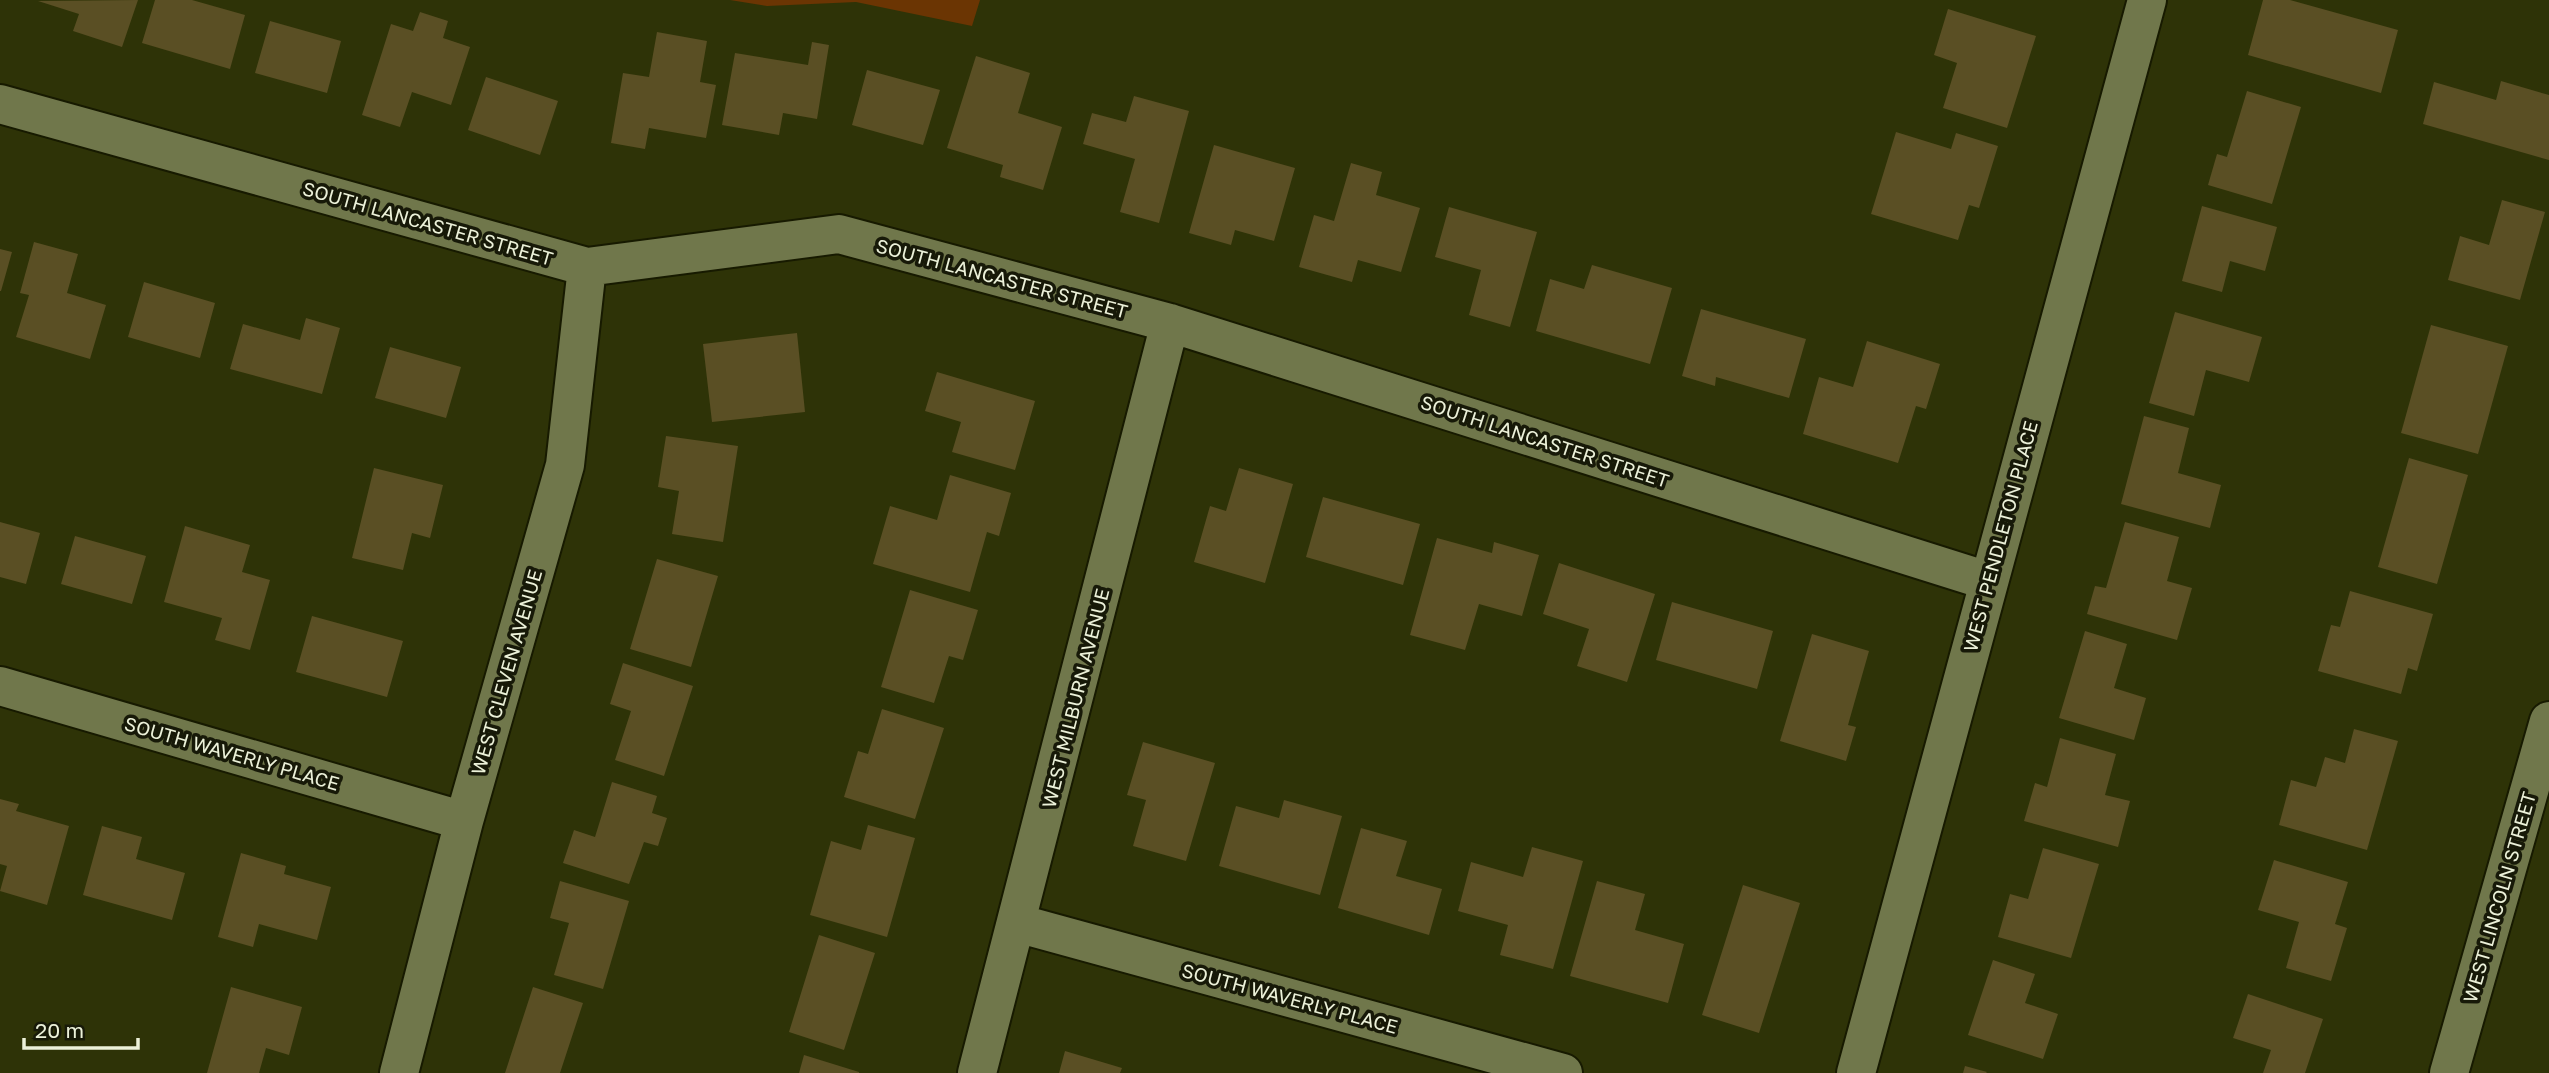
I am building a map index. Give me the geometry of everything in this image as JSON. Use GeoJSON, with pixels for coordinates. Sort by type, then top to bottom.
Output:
{"type":"FeatureCollection","features":[{"type":"Feature","properties":{"kind":"street","name":"WEST PENDLETON PLACE"},"geometry":{"type":"LineString","coordinates":[[1856,1073],[2147,0]]}},
{"type":"Feature","properties":{"kind":"street","name":"SOUTH LANCASTER STREET"},"geometry":{"type":"LineString","coordinates":[[0,104],[587,267],[839,234],[1170,323],[1988,582]]}},
{"type":"Feature","properties":{"kind":"street","name":"WEST CLEVEN AVENUE"},"geometry":{"type":"LineString","coordinates":[[399,1073],[464,821],[565,465],[587,267]]}},
{"type":"Feature","properties":{"kind":"street","name":"WEST MILBURN AVENUE"},"geometry":{"type":"LineString","coordinates":[[977,1073],[1170,323]]}},
{"type":"Feature","properties":{"kind":"street","name":"SOUTH WAVERLY PLACE"},"geometry":{"type":"LineString","coordinates":[[0,686],[464,821]]}},
{"type":"Feature","properties":{"kind":"street","name":"WEST LINCOLN STREET"},"geometry":{"type":"LineString","coordinates":[[2449,1073],[2549,721]]}},
{"type":"Feature","properties":{"kind":"street","name":"SOUTH WAVERLY PLACE"},"geometry":{"type":"LineString","coordinates":[[1017,923],[1563,1073]]}},
{"type":"Feature","properties":{"kind":"shaded area"},"geometry":{"type":"Polygon","coordinates":[[[730,0],[980,0],[972,26],[856,2],[767,6],[730,0]]]}},
{"type":"Feature","properties":{"kind":"building"},"geometry":{"type":"Polygon","coordinates":[[[138,0],[122,47],[73,31],[79,14],[38,1],[138,0]]]}},
{"type":"Feature","properties":{"kind":"building"},"geometry":{"type":"Polygon","coordinates":[[[155,0],[192,0],[245,15],[230,69],[142,43],[155,0]]]}},
{"type":"Feature","properties":{"kind":"building"},"geometry":{"type":"Polygon","coordinates":[[[2263,0],[2290,0],[2398,30],[2381,93],[2248,55],[2263,0]]]}},
{"type":"Feature","properties":{"kind":"building"},"geometry":{"type":"Polygon","coordinates":[[[1948,9],[2036,36],[2007,128],[1943,108],[1957,63],[1934,55],[1948,9]]]}},
{"type":"Feature","properties":{"kind":"building"},"geometry":{"type":"Polygon","coordinates":[[[420,12],[448,21],[443,38],[470,47],[451,105],[412,92],[400,127],[362,115],[391,24],[413,31],[420,12]]]}},
{"type":"Feature","properties":{"kind":"building"},"geometry":{"type":"Polygon","coordinates":[[[270,21],[341,41],[327,93],[255,73],[270,21]]]}},
{"type":"Feature","properties":{"kind":"building"},"geometry":{"type":"Polygon","coordinates":[[[657,32],[707,41],[700,82],[716,85],[706,138],[649,128],[645,149],[611,143],[623,73],[649,77],[657,32]]]}},
{"type":"Feature","properties":{"kind":"building"},"geometry":{"type":"Polygon","coordinates":[[[812,42],[829,45],[817,119],[783,113],[779,135],[722,125],[735,53],[808,65],[812,42]]]}},
{"type":"Feature","properties":{"kind":"building"},"geometry":{"type":"Polygon","coordinates":[[[976,56],[1030,73],[1018,113],[1062,127],[1043,190],[1000,177],[1003,165],[947,148],[976,56]]]}},
{"type":"Feature","properties":{"kind":"building"},"geometry":{"type":"Polygon","coordinates":[[[867,70],[940,90],[923,145],[852,125],[867,70]]]}},
{"type":"Feature","properties":{"kind":"building"},"geometry":{"type":"Polygon","coordinates":[[[486,77],[558,101],[540,155],[468,130],[486,77]]]}},
{"type":"Feature","properties":{"kind":"building"},"geometry":{"type":"Polygon","coordinates":[[[2501,81],[2549,95],[2549,160],[2423,124],[2434,82],[2496,100],[2501,81]]]}},
{"type":"Feature","properties":{"kind":"building"},"geometry":{"type":"Polygon","coordinates":[[[2247,91],[2301,107],[2272,204],[2208,185],[2217,154],[2227,157],[2247,91]]]}},
{"type":"Feature","properties":{"kind":"building"},"geometry":{"type":"Polygon","coordinates":[[[1134,96],[1189,111],[1159,223],[1120,212],[1135,159],[1083,144],[1092,113],[1126,122],[1134,96]]]}},
{"type":"Feature","properties":{"kind":"building"},"geometry":{"type":"Polygon","coordinates":[[[1896,132],[1951,149],[1956,133],[1998,146],[1979,208],[1969,205],[1958,240],[1871,214],[1896,132]]]}},
{"type":"Feature","properties":{"kind":"building"},"geometry":{"type":"Polygon","coordinates":[[[1214,145],[1295,168],[1274,241],[1235,230],[1231,245],[1189,233],[1214,145]]]}},
{"type":"Feature","properties":{"kind":"building"},"geometry":{"type":"Polygon","coordinates":[[[1351,163],[1382,172],[1376,195],[1420,208],[1401,272],[1358,260],[1352,282],[1299,267],[1314,215],[1334,221],[1351,163]]]}},
{"type":"Feature","properties":{"kind":"building"},"geometry":{"type":"Polygon","coordinates":[[[2502,200],[2545,212],[2520,300],[2448,280],[2460,236],[2489,245],[2502,200]]]}},
{"type":"Feature","properties":{"kind":"building"},"geometry":{"type":"Polygon","coordinates":[[[2202,206],[2277,227],[2265,271],[2230,261],[2222,292],[2182,281],[2202,206]]]}},
{"type":"Feature","properties":{"kind":"building"},"geometry":{"type":"Polygon","coordinates":[[[1449,207],[1537,232],[1510,327],[1469,315],[1481,270],[1435,257],[1449,207]]]}},
{"type":"Feature","properties":{"kind":"building"},"geometry":{"type":"Polygon","coordinates":[[[34,242],[78,254],[67,293],[106,305],[90,359],[16,337],[29,295],[20,293],[34,242]]]}},
{"type":"Feature","properties":{"kind":"building"},"geometry":{"type":"Polygon","coordinates":[[[0,249],[12,252],[1,291],[0,291],[0,249]]]}},
{"type":"Feature","properties":{"kind":"building"},"geometry":{"type":"Polygon","coordinates":[[[1592,265],[1672,288],[1650,364],[1536,331],[1550,279],[1584,289],[1592,265]]]}},
{"type":"Feature","properties":{"kind":"building"},"geometry":{"type":"Polygon","coordinates":[[[144,282],[215,303],[200,358],[128,337],[144,282]]]}},
{"type":"Feature","properties":{"kind":"building"},"geometry":{"type":"Polygon","coordinates":[[[1701,309],[1806,339],[1789,398],[1716,377],[1715,386],[1682,376],[1701,309]]]}},
{"type":"Feature","properties":{"kind":"building"},"geometry":{"type":"Polygon","coordinates":[[[2175,312],[2262,337],[2249,382],[2206,370],[2194,416],[2149,403],[2175,312]]]}},
{"type":"Feature","properties":{"kind":"building"},"geometry":{"type":"Polygon","coordinates":[[[306,318],[340,328],[322,394],[230,369],[243,324],[300,340],[306,318]]]}},
{"type":"Feature","properties":{"kind":"building"},"geometry":{"type":"Polygon","coordinates":[[[2431,325],[2508,346],[2478,454],[2401,433],[2431,325]]]}},
{"type":"Feature","properties":{"kind":"building"},"geometry":{"type":"Polygon","coordinates":[[[797,333],[805,412],[712,422],[703,344],[797,333]]]}},
{"type":"Feature","properties":{"kind":"building"},"geometry":{"type":"Polygon","coordinates":[[[1867,341],[1940,364],[1926,409],[1916,406],[1898,463],[1803,434],[1819,377],[1853,387],[1867,341]]]}},
{"type":"Feature","properties":{"kind":"building"},"geometry":{"type":"Polygon","coordinates":[[[390,347],[461,367],[446,418],[375,398],[390,347]]]}},
{"type":"Feature","properties":{"kind":"building"},"geometry":{"type":"Polygon","coordinates":[[[937,372],[1035,401],[1015,470],[952,452],[961,422],[925,411],[937,372]]]}},
{"type":"Feature","properties":{"kind":"building"},"geometry":{"type":"Polygon","coordinates":[[[2144,416],[2189,428],[2178,473],[2221,485],[2210,528],[2121,504],[2144,416]]]}},
{"type":"Feature","properties":{"kind":"building"},"geometry":{"type":"Polygon","coordinates":[[[666,436],[738,446],[723,542],[672,534],[679,491],[658,487],[666,436]]]}},
{"type":"Feature","properties":{"kind":"building"},"geometry":{"type":"Polygon","coordinates":[[[2409,458],[2468,475],[2437,584],[2378,567],[2409,458]]]}},
{"type":"Feature","properties":{"kind":"building"},"geometry":{"type":"Polygon","coordinates":[[[374,468],[443,485],[430,538],[412,533],[403,570],[352,558],[374,468]]]}},
{"type":"Feature","properties":{"kind":"building"},"geometry":{"type":"Polygon","coordinates":[[[1239,468],[1293,484],[1265,583],[1194,562],[1210,506],[1226,511],[1239,468]]]}},
{"type":"Feature","properties":{"kind":"building"},"geometry":{"type":"Polygon","coordinates":[[[950,475],[1011,493],[999,536],[987,532],[970,592],[873,564],[890,506],[937,520],[950,475]]]}},
{"type":"Feature","properties":{"kind":"building"},"geometry":{"type":"Polygon","coordinates":[[[1323,497],[1420,524],[1403,585],[1306,557],[1323,497]]]}},
{"type":"Feature","properties":{"kind":"building"},"geometry":{"type":"Polygon","coordinates":[[[0,522],[40,533],[26,584],[0,577],[0,522]]]}},
{"type":"Feature","properties":{"kind":"building"},"geometry":{"type":"Polygon","coordinates":[[[2125,522],[2179,537],[2167,581],[2192,588],[2177,640],[2087,614],[2095,586],[2106,588],[2125,522]]]}},
{"type":"Feature","properties":{"kind":"building"},"geometry":{"type":"Polygon","coordinates":[[[185,526],[250,545],[242,572],[270,580],[250,650],[215,640],[222,618],[164,602],[185,526]]]}},
{"type":"Feature","properties":{"kind":"building"},"geometry":{"type":"Polygon","coordinates":[[[75,536],[146,556],[132,604],[61,584],[75,536]]]}},
{"type":"Feature","properties":{"kind":"building"},"geometry":{"type":"Polygon","coordinates":[[[1437,538],[1492,553],[1494,542],[1539,555],[1522,616],[1479,604],[1465,650],[1410,635],[1437,538]]]}},
{"type":"Feature","properties":{"kind":"building"},"geometry":{"type":"Polygon","coordinates":[[[657,559],[718,576],[691,667],[630,649],[657,559]]]}},
{"type":"Feature","properties":{"kind":"building"},"geometry":{"type":"Polygon","coordinates":[[[1559,563],[1655,594],[1627,682],[1577,666],[1589,629],[1543,614],[1559,563]]]}},
{"type":"Feature","properties":{"kind":"building"},"geometry":{"type":"Polygon","coordinates":[[[910,590],[978,610],[963,660],[949,656],[934,703],[881,687],[910,590]]]}},
{"type":"Feature","properties":{"kind":"building"},"geometry":{"type":"Polygon","coordinates":[[[2350,591],[2433,614],[2417,671],[2408,668],[2401,694],[2318,671],[2331,625],[2340,627],[2350,591]]]}},
{"type":"Feature","properties":{"kind":"building"},"geometry":{"type":"Polygon","coordinates":[[[1672,602],[1773,631],[1757,689],[1656,660],[1672,602]]]}},
{"type":"Feature","properties":{"kind":"building"},"geometry":{"type":"Polygon","coordinates":[[[312,616],[403,641],[387,697],[296,672],[312,616]]]}},
{"type":"Feature","properties":{"kind":"building"},"geometry":{"type":"Polygon","coordinates":[[[2085,631],[2127,644],[2114,688],[2146,698],[2134,740],[2059,718],[2085,631]]]}},
{"type":"Feature","properties":{"kind":"building"},"geometry":{"type":"Polygon","coordinates":[[[1812,634],[1869,651],[1848,725],[1856,727],[1846,761],[1780,741],[1812,634]]]}},
{"type":"Feature","properties":{"kind":"building"},"geometry":{"type":"Polygon","coordinates":[[[623,663],[693,686],[664,776],[615,760],[631,711],[610,704],[623,663]]]}},
{"type":"Feature","properties":{"kind":"building"},"geometry":{"type":"Polygon","coordinates":[[[882,709],[944,728],[915,819],[844,797],[858,751],[868,754],[882,709]]]}},
{"type":"Feature","properties":{"kind":"building"},"geometry":{"type":"Polygon","coordinates":[[[2354,729],[2398,741],[2367,850],[2279,825],[2291,780],[2316,787],[2325,757],[2345,763],[2354,729]]]}},
{"type":"Feature","properties":{"kind":"building"},"geometry":{"type":"Polygon","coordinates":[[[2060,738],[2116,754],[2105,795],[2130,801],[2118,847],[2024,821],[2035,783],[2047,787],[2060,738]]]}},
{"type":"Feature","properties":{"kind":"building"},"geometry":{"type":"Polygon","coordinates":[[[1143,742],[1215,763],[1186,861],[1133,846],[1146,800],[1127,795],[1143,742]]]}},
{"type":"Feature","properties":{"kind":"building"},"geometry":{"type":"Polygon","coordinates":[[[612,782],[657,796],[652,813],[667,818],[658,846],[644,842],[629,884],[563,863],[574,830],[595,837],[612,782]]]}},
{"type":"Feature","properties":{"kind":"building"},"geometry":{"type":"Polygon","coordinates":[[[0,799],[19,804],[16,811],[69,826],[47,905],[0,891],[7,866],[0,864],[0,799]]]}},
{"type":"Feature","properties":{"kind":"building"},"geometry":{"type":"Polygon","coordinates":[[[1284,800],[1342,816],[1320,895],[1219,866],[1236,806],[1279,818],[1284,800]]]}},
{"type":"Feature","properties":{"kind":"building"},"geometry":{"type":"Polygon","coordinates":[[[868,825],[915,838],[887,937],[810,915],[831,841],[861,850],[868,825]]]}},
{"type":"Feature","properties":{"kind":"building"},"geometry":{"type":"Polygon","coordinates":[[[102,826],[142,837],[136,859],[185,873],[172,920],[83,895],[102,826]]]}},
{"type":"Feature","properties":{"kind":"building"},"geometry":{"type":"Polygon","coordinates":[[[1361,828],[1407,841],[1396,876],[1442,889],[1429,935],[1338,908],[1361,828]]]}},
{"type":"Feature","properties":{"kind":"building"},"geometry":{"type":"Polygon","coordinates":[[[1532,847],[1583,861],[1553,969],[1500,955],[1508,925],[1458,911],[1471,862],[1523,877],[1532,847]]]}},
{"type":"Feature","properties":{"kind":"building"},"geometry":{"type":"Polygon","coordinates":[[[2043,848],[2099,864],[2071,958],[1998,937],[2010,894],[2028,899],[2043,848]]]}},
{"type":"Feature","properties":{"kind":"building"},"geometry":{"type":"Polygon","coordinates":[[[241,853],[286,866],[284,874],[331,887],[317,940],[259,924],[253,947],[218,937],[241,853]]]}},
{"type":"Feature","properties":{"kind":"building"},"geometry":{"type":"Polygon","coordinates":[[[2274,860],[2348,882],[2335,924],[2347,928],[2331,981],[2286,968],[2299,922],[2258,910],[2274,860]]]}},
{"type":"Feature","properties":{"kind":"building"},"geometry":{"type":"Polygon","coordinates":[[[560,881],[629,901],[603,989],[554,975],[569,923],[550,918],[560,881]]]}},
{"type":"Feature","properties":{"kind":"building"},"geometry":{"type":"Polygon","coordinates":[[[1597,881],[1645,894],[1635,930],[1684,944],[1668,1003],[1570,976],[1597,881]]]}},
{"type":"Feature","properties":{"kind":"building"},"geometry":{"type":"Polygon","coordinates":[[[1743,885],[1800,903],[1759,1033],[1702,1015],[1743,885]]]}},
{"type":"Feature","properties":{"kind":"building"},"geometry":{"type":"Polygon","coordinates":[[[819,935],[875,953],[844,1050],[789,1032],[819,935]]]}},
{"type":"Feature","properties":{"kind":"building"},"geometry":{"type":"Polygon","coordinates":[[[1993,960],[2035,974],[2025,1003],[2058,1014],[2043,1059],[1968,1035],[1993,960]]]}},
{"type":"Feature","properties":{"kind":"building"},"geometry":{"type":"Polygon","coordinates":[[[231,987],[302,1007],[289,1055],[266,1048],[259,1073],[207,1073],[231,987]]]}},
{"type":"Feature","properties":{"kind":"building"},"geometry":{"type":"Polygon","coordinates":[[[533,987],[583,1003],[560,1073],[505,1073],[533,987]]]}},
{"type":"Feature","properties":{"kind":"building"},"geometry":{"type":"Polygon","coordinates":[[[2248,994],[2323,1019],[2305,1073],[2263,1073],[2271,1050],[2233,1038],[2248,994]]]}},
{"type":"Feature","properties":{"kind":"building"},"geometry":{"type":"Polygon","coordinates":[[[1065,1051],[1122,1068],[1120,1073],[1059,1073],[1065,1051]]]}},
{"type":"Feature","properties":{"kind":"building"},"geometry":{"type":"Polygon","coordinates":[[[804,1055],[859,1072],[859,1073],[799,1073],[804,1055]]]}},
{"type":"Feature","properties":{"kind":"building"},"geometry":{"type":"Polygon","coordinates":[[[1965,1066],[1987,1072],[1963,1073],[1965,1066]]]}}]}
